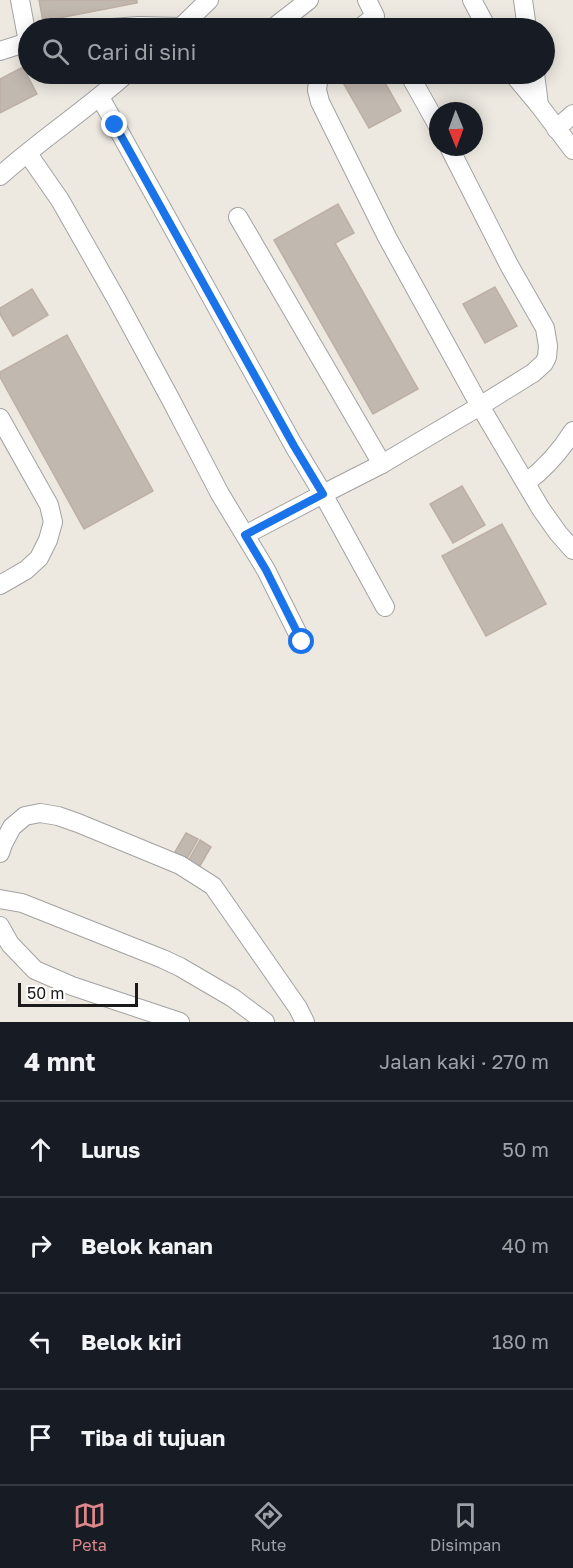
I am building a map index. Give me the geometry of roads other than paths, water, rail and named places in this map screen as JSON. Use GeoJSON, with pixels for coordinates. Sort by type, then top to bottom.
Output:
{"type":"FeatureCollection","features":[{"type":"Feature","properties":{"kind":"lane"},"geometry":{"type":"LineString","coordinates":[[20,0],[23,18]]}},
{"type":"Feature","properties":{"kind":"lane"},"geometry":{"type":"LineString","coordinates":[[190,18],[209,0]]}},
{"type":"Feature","properties":{"kind":"lane"},"geometry":{"type":"LineString","coordinates":[[286,18],[309,0]]}},
{"type":"Feature","properties":{"kind":"lane"},"geometry":{"type":"LineString","coordinates":[[472,0],[482,18]]}},
{"type":"Feature","properties":{"kind":"lane"},"geometry":{"type":"LineString","coordinates":[[523,0],[526,18]]}},
{"type":"Feature","properties":{"kind":"lane"},"geometry":{"type":"LineString","coordinates":[[0,51],[18,45]]}},
{"type":"Feature","properties":{"kind":"lane"},"geometry":{"type":"LineString","coordinates":[[0,176],[115,84]]}},
{"type":"Feature","properties":{"kind":"lane"},"geometry":{"type":"LineString","coordinates":[[317,84],[318,96],[387,237],[480,406],[541,509],[573,550]]}},
{"type":"Feature","properties":{"kind":"lane"},"geometry":{"type":"LineString","coordinates":[[415,84],[429,110]]}},
{"type":"Feature","properties":{"kind":"lane"},"geometry":{"type":"LineString","coordinates":[[521,84],[573,150]]}},
{"type":"Feature","properties":{"kind":"lane"},"geometry":{"type":"LineString","coordinates":[[536,84],[538,105]]}},
{"type":"Feature","properties":{"kind":"lane"},"geometry":{"type":"LineString","coordinates":[[100,97],[385,607]]}},
{"type":"Feature","properties":{"kind":"lane"},"geometry":{"type":"LineString","coordinates":[[556,129],[573,114]]}},
{"type":"Feature","properties":{"kind":"lane"},"geometry":{"type":"LineString","coordinates":[[28,154],[60,200],[171,400],[220,494],[266,570],[302,642]]}},
{"type":"Feature","properties":{"kind":"lane"},"geometry":{"type":"LineString","coordinates":[[245,535],[382,464],[533,373],[544,363],[548,351],[548,336],[545,328],[509,266],[453,156]]}},
{"type":"Feature","properties":{"kind":"lane"},"geometry":{"type":"LineString","coordinates":[[238,217],[382,464]]}},
{"type":"Feature","properties":{"kind":"lane"},"geometry":{"type":"LineString","coordinates":[[0,418],[49,505],[52,522],[48,540],[39,558],[26,570],[0,585]]}},
{"type":"Feature","properties":{"kind":"lane"},"geometry":{"type":"LineString","coordinates":[[526,483],[543,470],[573,431]]}},
{"type":"Feature","properties":{"kind":"lane"},"geometry":{"type":"LineString","coordinates":[[0,854],[12,827],[25,816],[40,813],[78,823],[180,866],[213,886],[298,1008],[305,1022]]}},
{"type":"Feature","properties":{"kind":"lane"},"geometry":{"type":"LineString","coordinates":[[0,899],[22,903],[163,958],[233,998],[266,1022]]}},
{"type":"Feature","properties":{"kind":"lane"},"geometry":{"type":"LineString","coordinates":[[0,926],[10,944],[35,970],[72,986],[180,1022]]}}]}
